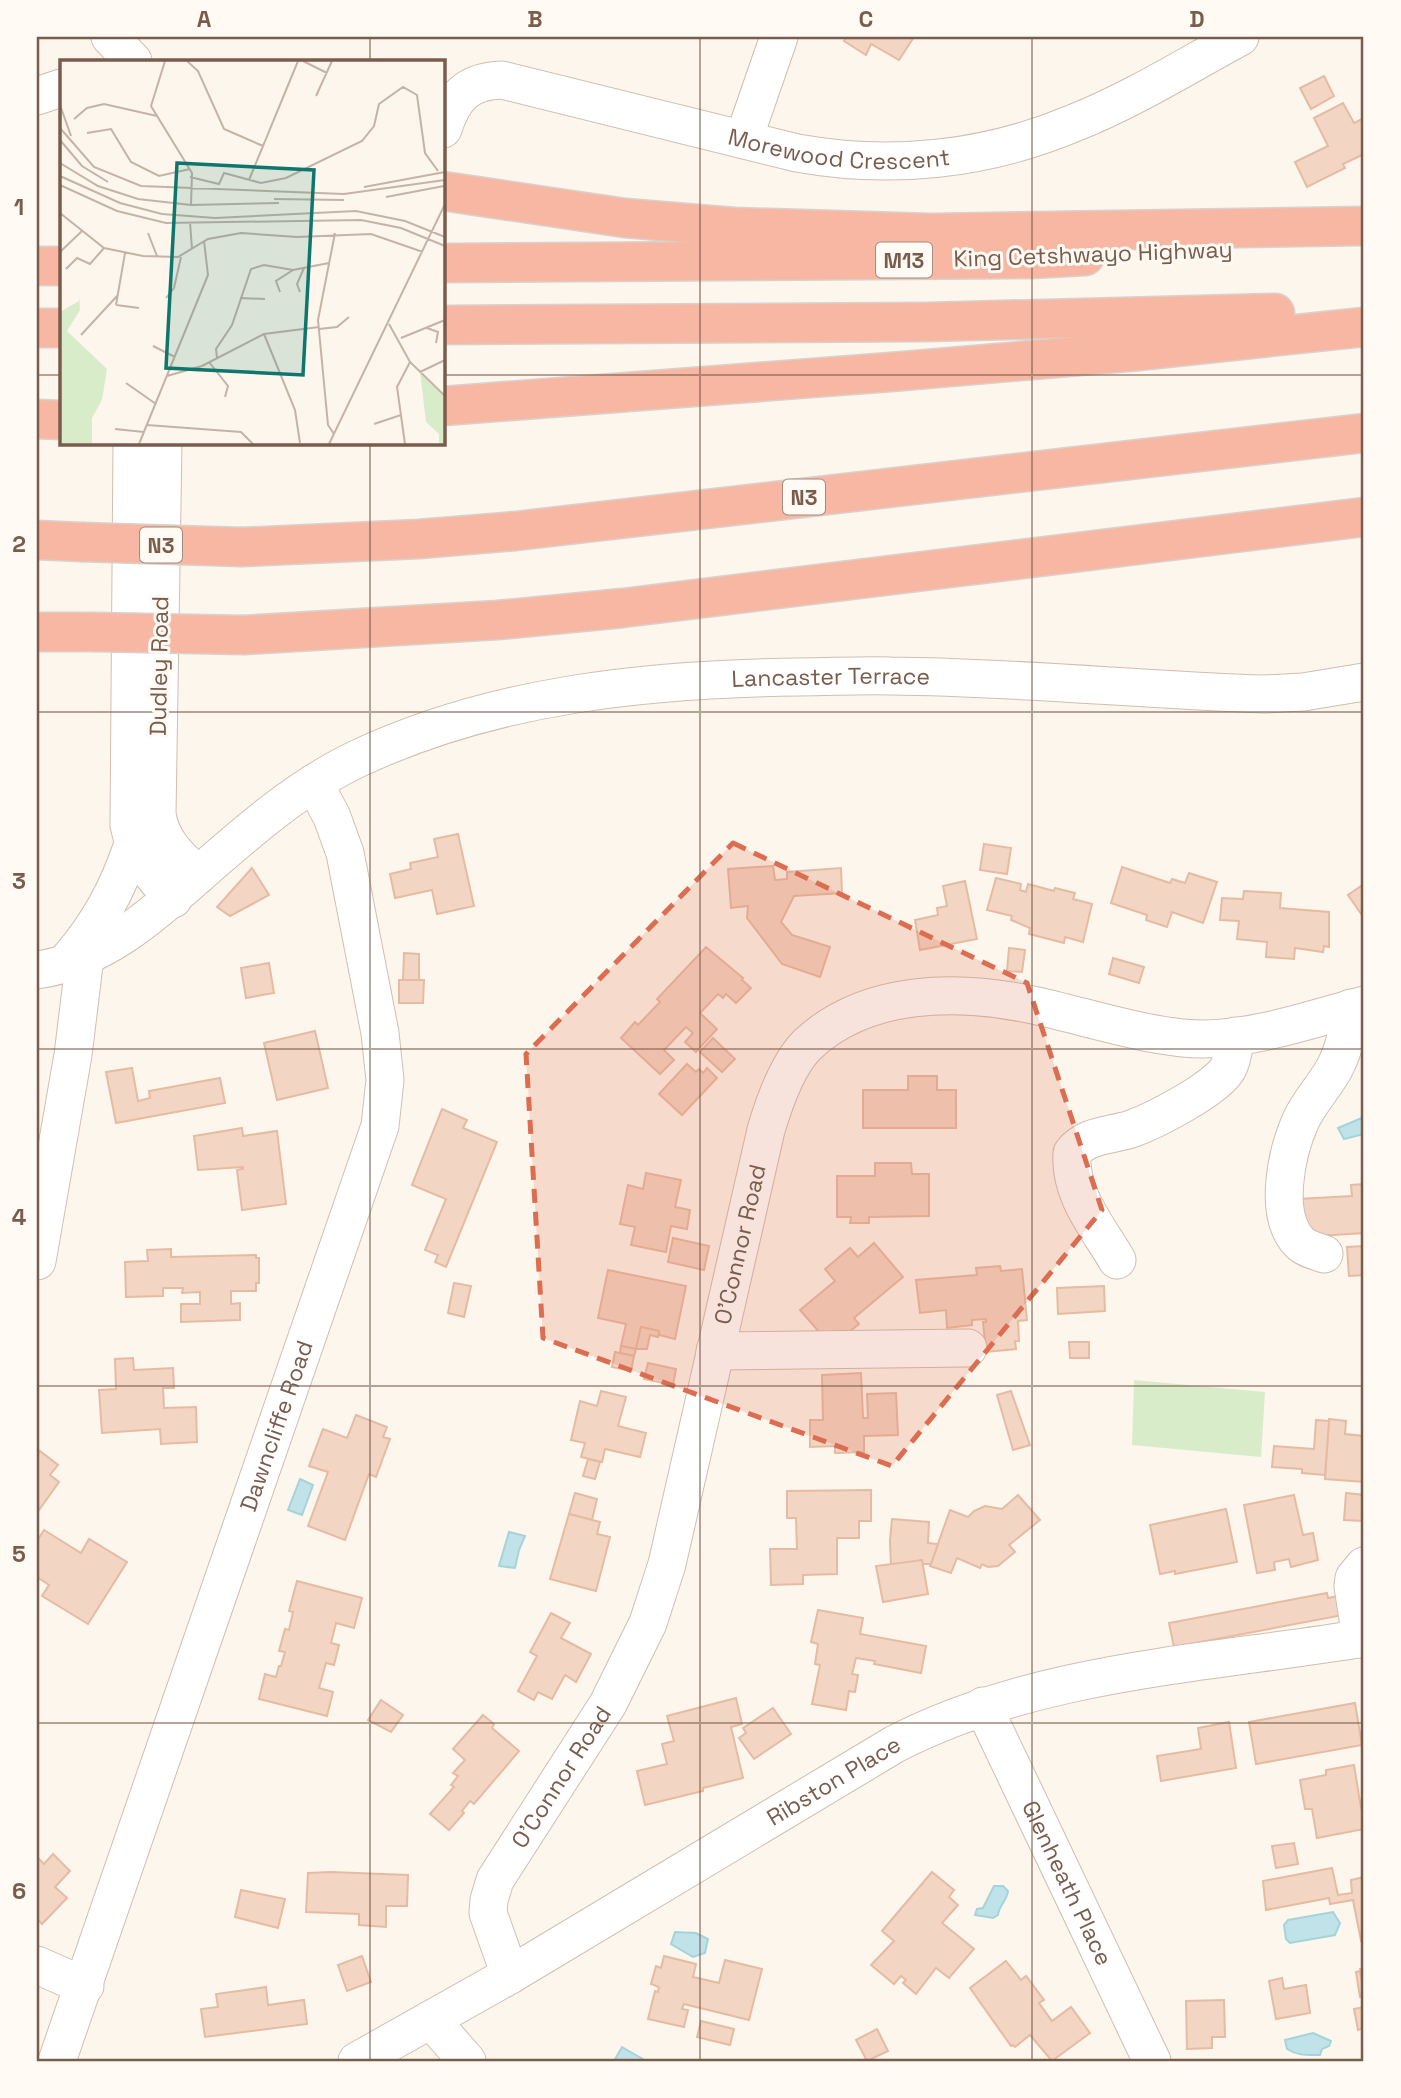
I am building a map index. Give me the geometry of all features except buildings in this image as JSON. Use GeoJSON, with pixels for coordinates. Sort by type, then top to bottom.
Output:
{"type":"FeatureCollection","features":[{"type":"Feature","properties":{"kind":"highway"},"geometry":{"type":"LineString","coordinates":[[444,191],[638,220],[782,229],[930,233],[1364,226]]}},
{"type":"Feature","properties":{"kind":"highway","name":"King Cetshwayo Highway"},"geometry":{"type":"LineString","coordinates":[[444,263],[1031,259],[1364,244]]}},
{"type":"Feature","properties":{"kind":"highway"},"geometry":{"type":"LineString","coordinates":[[37,266],[60,266]]}},
{"type":"Feature","properties":{"kind":"highway"},"geometry":{"type":"LineString","coordinates":[[444,325],[939,322],[1207,316],[1364,309]]}},
{"type":"Feature","properties":{"kind":"highway"},"geometry":{"type":"LineString","coordinates":[[444,406],[918,370],[1138,351],[1364,327]]}},
{"type":"Feature","properties":{"kind":"highway"},"geometry":{"type":"LineString","coordinates":[[37,328],[60,328]]}},
{"type":"Feature","properties":{"kind":"highway"},"geometry":{"type":"LineString","coordinates":[[37,419],[60,420]]}},
{"type":"Feature","properties":{"kind":"highway","name":"N3"},"geometry":{"type":"LineString","coordinates":[[37,540],[242,547],[419,539],[516,531],[1364,433]]}},
{"type":"Feature","properties":{"kind":"highway"},"geometry":{"type":"LineString","coordinates":[[37,632],[244,635],[498,620],[623,608],[1364,517]]}},
{"type":"Feature","properties":{"kind":"street"},"geometry":{"type":"LineString","coordinates":[[744,138],[779,37]]}},
{"type":"Feature","properties":{"kind":"street","name":"Morewood Crescent"},"geometry":{"type":"LineString","coordinates":[[444,127],[455,99],[470,87],[502,80],[835,160],[871,162],[947,158],[990,150],[1075,123],[1124,100],[1240,37]]}},
{"type":"Feature","properties":{"kind":"street"},"geometry":{"type":"LineString","coordinates":[[37,96],[60,88]]}},
{"type":"Feature","properties":{"kind":"street","name":"Dudley Road"},"geometry":{"type":"LineString","coordinates":[[132,444],[129,825],[133,844],[146,867],[186,887]]}},
{"type":"Feature","properties":{"kind":"street","name":"Dudley Road"},"geometry":{"type":"LineString","coordinates":[[163,444],[157,814],[159,828],[186,887]]}},
{"type":"Feature","properties":{"kind":"street","name":"Lancaster Terrace"},"geometry":{"type":"LineString","coordinates":[[61,964],[136,927],[284,803],[314,783],[356,759],[428,729],[489,711],[591,691],[656,683],[758,677],[892,676],[1265,694],[1303,692],[1364,682]]}},
{"type":"Feature","properties":{"kind":"street","name":"Dawncliffe Road"},"geometry":{"type":"LineString","coordinates":[[57,2061],[380,1126],[385,1080],[380,1033],[345,853],[332,817],[314,783]]}},
{"type":"Feature","properties":{"kind":"street","name":"Dudley Road"},"geometry":{"type":"LineString","coordinates":[[61,964],[91,934],[119,884],[133,844]]}},
{"type":"Feature","properties":{"kind":"street"},"geometry":{"type":"LineString","coordinates":[[37,1261],[74,1055],[61,964]]}},
{"type":"Feature","properties":{"kind":"street","name":"O'Connor Road"},"geometry":{"type":"LineString","coordinates":[[510,1975],[488,1913],[495,1880],[608,1704],[648,1623],[667,1564],[766,1130],[777,1092],[806,1046],[845,1017],[895,1001],[939,996],[981,997],[1030,1004],[1166,1036],[1203,1039],[1236,1036],[1358,1007]]}},
{"type":"Feature","properties":{"kind":"street"},"geometry":{"type":"LineString","coordinates":[[1324,1254],[1302,1245],[1294,1235],[1285,1204],[1285,1178],[1302,1119],[1335,1068],[1358,1007]]}},
{"type":"Feature","properties":{"kind":"street"},"geometry":{"type":"LineString","coordinates":[[1117,1260],[1072,1180],[1072,1153],[1079,1144],[1091,1138],[1132,1128],[1211,1087],[1230,1066],[1236,1036]]}},
{"type":"Feature","properties":{"kind":"street"},"geometry":{"type":"LineString","coordinates":[[715,1351],[968,1348]]}},
{"type":"Feature","properties":{"kind":"street"},"geometry":{"type":"LineString","coordinates":[[1362,1638],[1353,1586],[1354,1578],[1364,1566]]}},
{"type":"Feature","properties":{"kind":"street","name":"Ribston Place"},"geometry":{"type":"LineString","coordinates":[[357,2061],[510,1975],[895,1744],[925,1729],[983,1706],[1073,1683],[1362,1638]]}},
{"type":"Feature","properties":{"kind":"street","name":"Glenheath Place"},"geometry":{"type":"LineString","coordinates":[[983,1706],[1152,2061]]}},
{"type":"Feature","properties":{"kind":"street"},"geometry":{"type":"LineString","coordinates":[[37,1965],[85,1986]]}},
{"type":"Feature","properties":{"kind":"street"},"geometry":{"type":"LineString","coordinates":[[431,2020],[467,2061]]}},
{"type":"Feature","properties":{"kind":"highlighted area"},"geometry":{"type":"Polygon","coordinates":[[[733,843],[1027,983],[1102,1210],[892,1466],[543,1338],[526,1054],[733,843]]]}},
{"type":"Feature","properties":{"kind":"green space"},"geometry":{"type":"Polygon","coordinates":[[[1134,1380],[1265,1392],[1261,1457],[1132,1445],[1134,1380]]]}},
{"type":"Feature","properties":{"kind":"water"},"geometry":{"type":"Polygon","coordinates":[[[1364,1117],[1364,1134],[1344,1139],[1338,1128],[1364,1117]]]}},
{"type":"Feature","properties":{"kind":"water"},"geometry":{"type":"Polygon","coordinates":[[[300,1479],[313,1485],[302,1515],[288,1510],[300,1479]]]}},
{"type":"Feature","properties":{"kind":"water"},"geometry":{"type":"Polygon","coordinates":[[[509,1532],[525,1536],[515,1568],[499,1566],[509,1532]]]}},
{"type":"Feature","properties":{"kind":"water"},"geometry":{"type":"Polygon","coordinates":[[[994,1886],[1003,1886],[1008,1891],[998,1915],[993,1918],[975,1915],[977,1909],[983,1908],[994,1886]]]}},
{"type":"Feature","properties":{"kind":"water"},"geometry":{"type":"Polygon","coordinates":[[[1333,1912],[1340,1923],[1335,1935],[1290,1943],[1286,1939],[1284,1925],[1288,1920],[1333,1912]]]}},
{"type":"Feature","properties":{"kind":"water"},"geometry":{"type":"Polygon","coordinates":[[[675,1932],[696,1933],[708,1939],[705,1953],[693,1957],[671,1944],[675,1932]]]}},
{"type":"Feature","properties":{"kind":"water"},"geometry":{"type":"Polygon","coordinates":[[[1313,2033],[1331,2041],[1329,2046],[1322,2049],[1320,2055],[1299,2054],[1287,2049],[1285,2040],[1313,2033]]]}},
{"type":"Feature","properties":{"kind":"water"},"geometry":{"type":"Polygon","coordinates":[[[622,2047],[646,2061],[614,2061],[622,2047]]]}}]}
